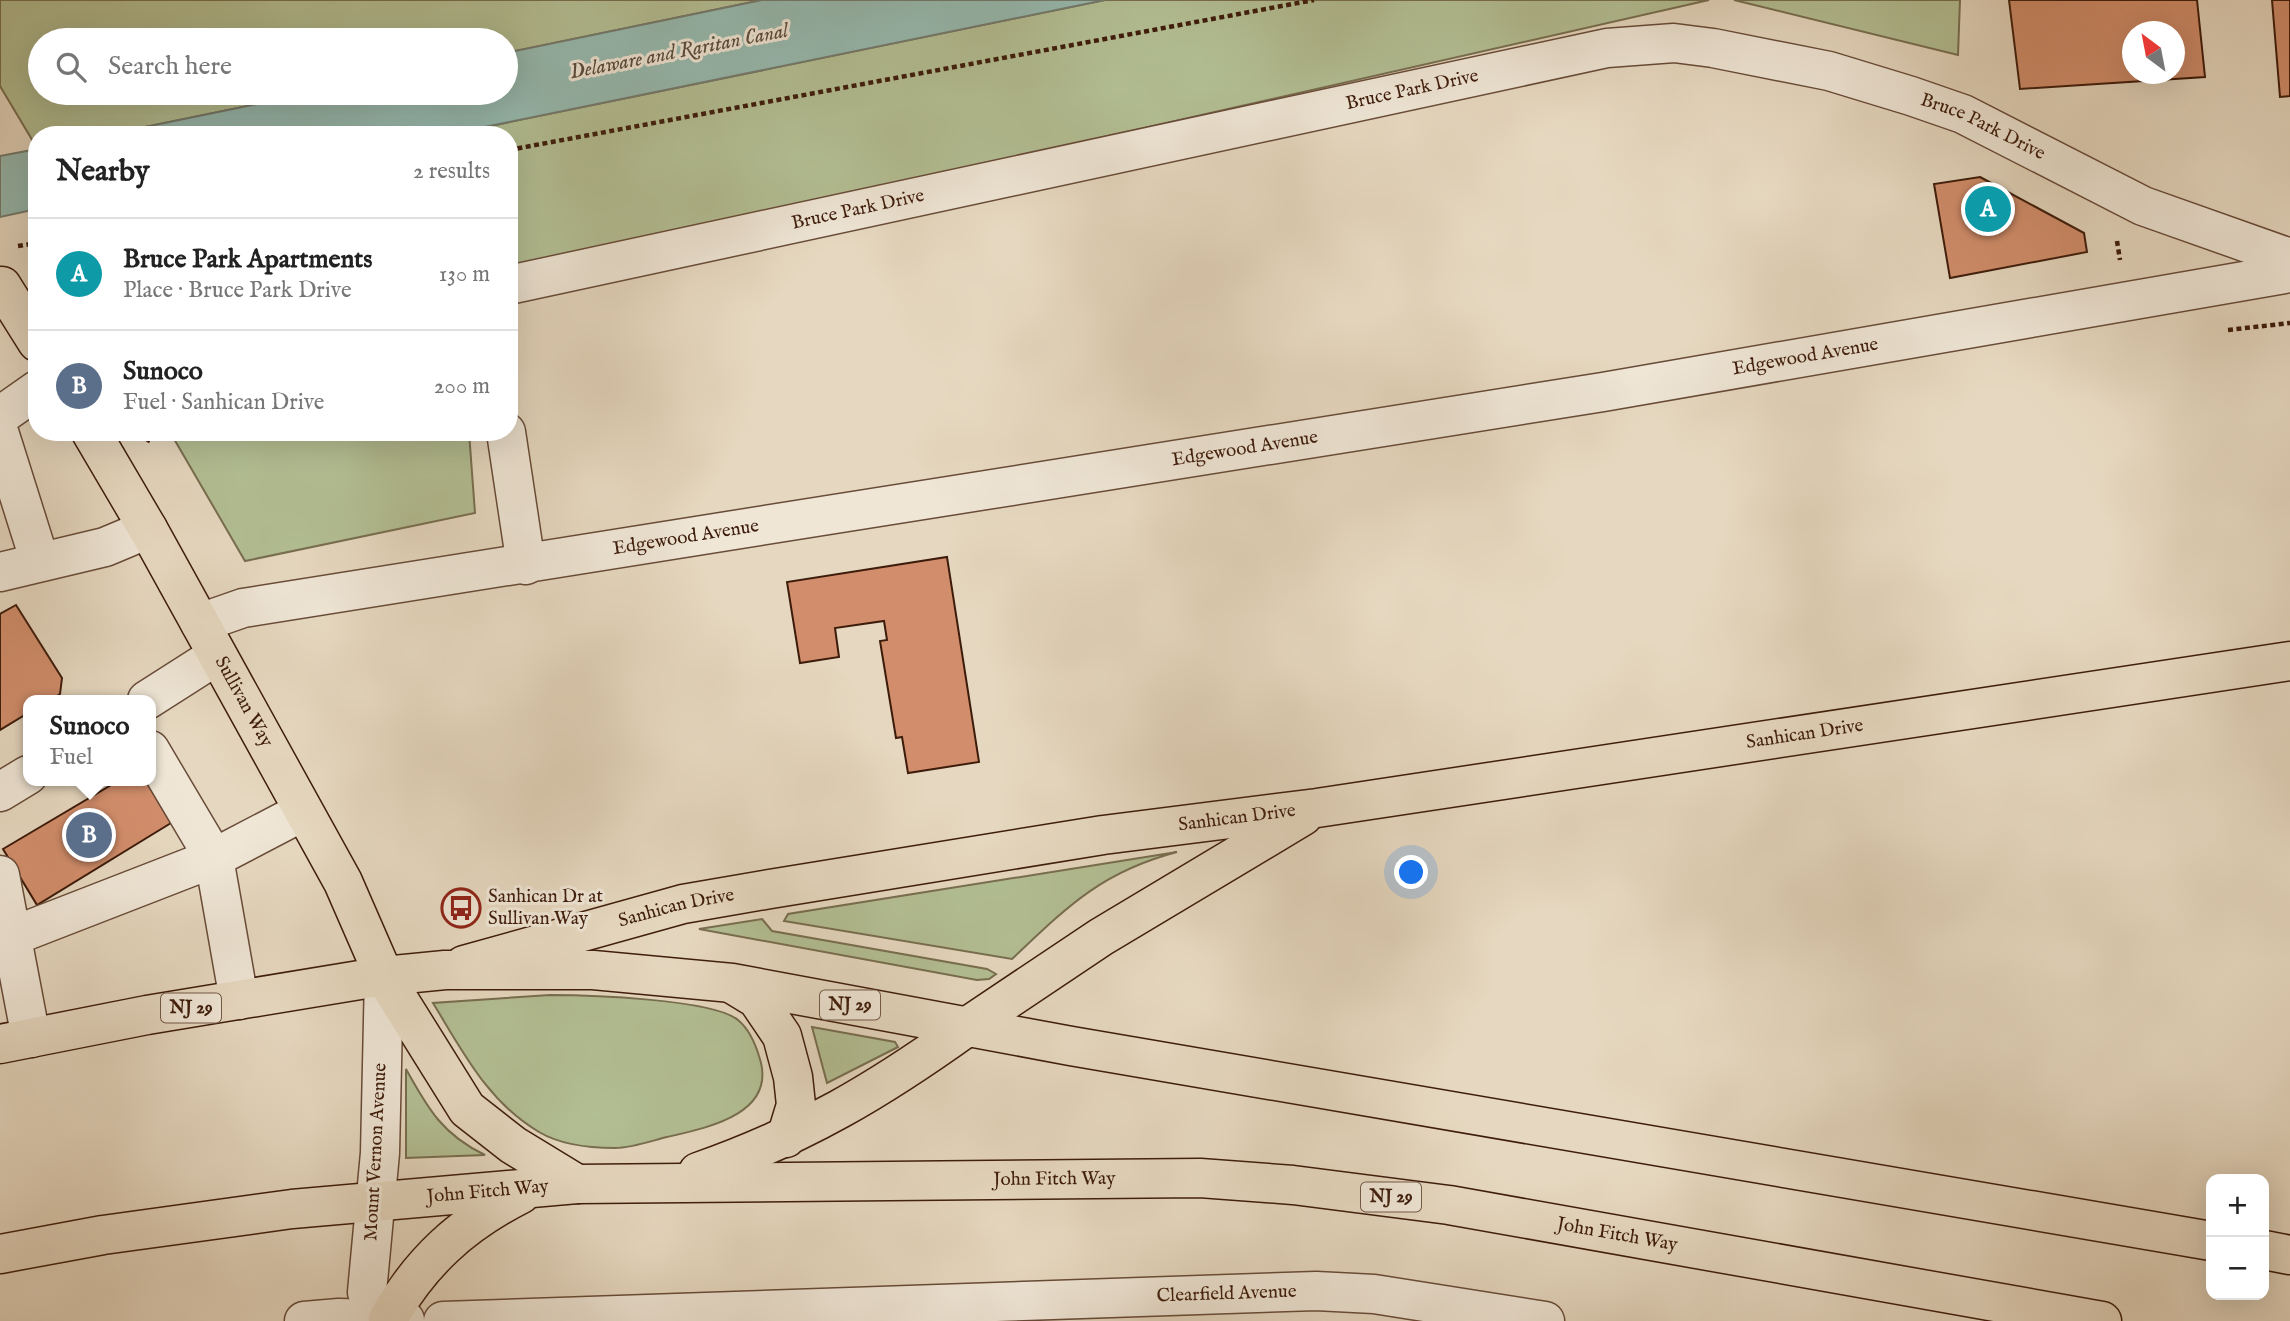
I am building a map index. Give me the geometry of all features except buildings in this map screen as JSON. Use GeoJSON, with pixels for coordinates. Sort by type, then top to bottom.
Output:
{"type":"FeatureCollection","features":[{"type":"Feature","properties":{"kind":"main road"},"geometry":{"type":"LineString","coordinates":[[2,286],[28,328]]}},
{"type":"Feature","properties":{"kind":"main road","name":"Sullivan Way"},"geometry":{"type":"LineString","coordinates":[[96,441],[148,529],[360,916],[384,976],[467,1109],[513,1145],[577,1184]]}},
{"type":"Feature","properties":{"kind":"main road","name":"Sanhican Drive"},"geometry":{"type":"LineString","coordinates":[[15,1041],[384,976],[445,970],[683,904],[1103,835],[1317,807],[2290,661]]}},
{"type":"Feature","properties":{"kind":"main road","name":"Sanhican Drive"},"geometry":{"type":"LineString","coordinates":[[670,1182],[739,1158],[842,1111],[1101,937],[1317,807]]}},
{"type":"Feature","properties":{"kind":"main road","name":"NJ 29"},"geometry":{"type":"LineString","coordinates":[[445,970],[593,970],[732,983],[2206,1240]]}},
{"type":"Feature","properties":{"kind":"main road"},"geometry":{"type":"LineString","coordinates":[[732,983],[757,999],[782,1036],[793,1077],[796,1105],[786,1138]]}},
{"type":"Feature","properties":{"kind":"main road","name":"John Fitch Way"},"geometry":{"type":"LineString","coordinates":[[0,1254],[103,1235],[375,1200],[577,1184],[1173,1178],[1293,1185],[1449,1205],[2102,1321]]}},
{"type":"Feature","properties":{"kind":"main road"},"geometry":{"type":"LineString","coordinates":[[400,1320],[404,1290],[442,1245],[492,1209],[534,1187]]}},
{"type":"Feature","properties":{"kind":"main road"},"geometry":{"type":"LineString","coordinates":[[2269,1251],[2290,1255]]}},
{"type":"Feature","properties":{"kind":"street","name":"Bruce Park Drive"},"geometry":{"type":"LineString","coordinates":[[518,283],[1593,51],[1674,43],[1752,54],[1829,71],[1950,109],[2143,206],[2290,258]]}},
{"type":"Feature","properties":{"kind":"street","name":"Edgewood Avenue"},"geometry":{"type":"LineString","coordinates":[[152,695],[243,608],[1589,395],[2290,273]]}},
{"type":"Feature","properties":{"kind":"street"},"geometry":{"type":"LineString","coordinates":[[0,416],[28,396]]}},
{"type":"Feature","properties":{"kind":"street"},"geometry":{"type":"LineString","coordinates":[[0,435],[40,562]]}},
{"type":"Feature","properties":{"kind":"street"},"geometry":{"type":"LineString","coordinates":[[507,441],[526,565]]}},
{"type":"Feature","properties":{"kind":"street"},"geometry":{"type":"LineString","coordinates":[[0,572],[105,547],[148,529]]}},
{"type":"Feature","properties":{"kind":"street"},"geometry":{"type":"LineString","coordinates":[[156,760],[214,858],[239,1000]]}},
{"type":"Feature","properties":{"kind":"street"},"geometry":{"type":"LineString","coordinates":[[0,792],[23,778]]}},
{"type":"Feature","properties":{"kind":"street"},"geometry":{"type":"LineString","coordinates":[[13,936],[214,858],[302,812]]}},
{"type":"Feature","properties":{"kind":"street"},"geometry":{"type":"LineString","coordinates":[[0,875],[13,936],[15,1041]]}},
{"type":"Feature","properties":{"kind":"street","name":"Mount Vernon Avenue"},"geometry":{"type":"LineString","coordinates":[[384,976],[380,1153],[367,1292],[400,1320]]}},
{"type":"Feature","properties":{"kind":"street","name":"Clearfield Avenue"},"geometry":{"type":"LineString","coordinates":[[443,1321],[1316,1291],[1373,1308],[1545,1321]]}},
{"type":"Feature","properties":{"kind":"street"},"geometry":{"type":"LineString","coordinates":[[304,1321],[339,1318],[400,1320]]}},
{"type":"Feature","properties":{"kind":"path"},"geometry":{"type":"LineString","coordinates":[[518,148],[1314,0]]}},
{"type":"Feature","properties":{"kind":"path"},"geometry":{"type":"LineString","coordinates":[[2117,238],[2120,260],[2155,296]]}},
{"type":"Feature","properties":{"kind":"path"},"geometry":{"type":"LineString","coordinates":[[2225,331],[2290,323]]}},
{"type":"Feature","properties":{"kind":"green space"},"geometry":{"type":"Polygon","coordinates":[[[0,0],[762,0],[518,51],[518,28],[28,28],[28,105],[252,105],[150,126],[28,126],[28,133],[0,86],[0,0]]]}},
{"type":"Feature","properties":{"kind":"green space"},"geometry":{"type":"Polygon","coordinates":[[[1105,0],[1709,0],[518,270],[518,126],[490,126],[1105,0]]]}},
{"type":"Feature","properties":{"kind":"green space"},"geometry":{"type":"Polygon","coordinates":[[[1734,0],[1960,0],[1958,55],[1734,0]]]}},
{"type":"Feature","properties":{"kind":"green space"},"geometry":{"type":"Polygon","coordinates":[[[175,441],[470,441],[475,513],[245,561],[175,441]]]}},
{"type":"Feature","properties":{"kind":"green space"},"geometry":{"type":"Polygon","coordinates":[[[1177,852],[1150,860],[1106,881],[1068,908],[1012,959],[784,921],[788,914],[1177,852]]]}},
{"type":"Feature","properties":{"kind":"green space"},"geometry":{"type":"Polygon","coordinates":[[[762,919],[772,931],[987,969],[996,974],[989,979],[977,980],[699,929],[762,919]]]}},
{"type":"Feature","properties":{"kind":"green space"},"geometry":{"type":"Polygon","coordinates":[[[550,995],[677,1003],[724,1013],[738,1020],[753,1041],[762,1076],[759,1092],[749,1105],[719,1123],[635,1146],[586,1146],[566,1143],[539,1132],[521,1120],[491,1091],[466,1057],[433,1003],[550,995]]]}},
{"type":"Feature","properties":{"kind":"green space"},"geometry":{"type":"Polygon","coordinates":[[[812,1027],[895,1042],[898,1047],[827,1083],[812,1027]]]}},
{"type":"Feature","properties":{"kind":"green space"},"geometry":{"type":"Polygon","coordinates":[[[406,1069],[447,1130],[485,1155],[406,1158],[406,1069]]]}},
{"type":"Feature","properties":{"kind":"water","name":"Delaware and Raritan Canal"},"geometry":{"type":"Polygon","coordinates":[[[762,0],[1105,0],[490,126],[150,126],[252,105],[518,105],[518,51],[762,0]]]}},
{"type":"Feature","properties":{"kind":"water"},"geometry":{"type":"Polygon","coordinates":[[[28,151],[28,211],[0,217],[0,156],[28,151]]]}},
{"type":"Feature","properties":{"kind":"place","name":"Bruce Park Apartments"},"geometry":{"type":"Point","coordinates":[1988,209]}},
{"type":"Feature","properties":{"kind":"place","name":"Sunoco"},"geometry":{"type":"Point","coordinates":[89,835]}},
{"type":"Feature","properties":{"kind":"place","name":"Sanhican Dr at Sullivan Way"},"geometry":{"type":"Point","coordinates":[461,908]}}]}
